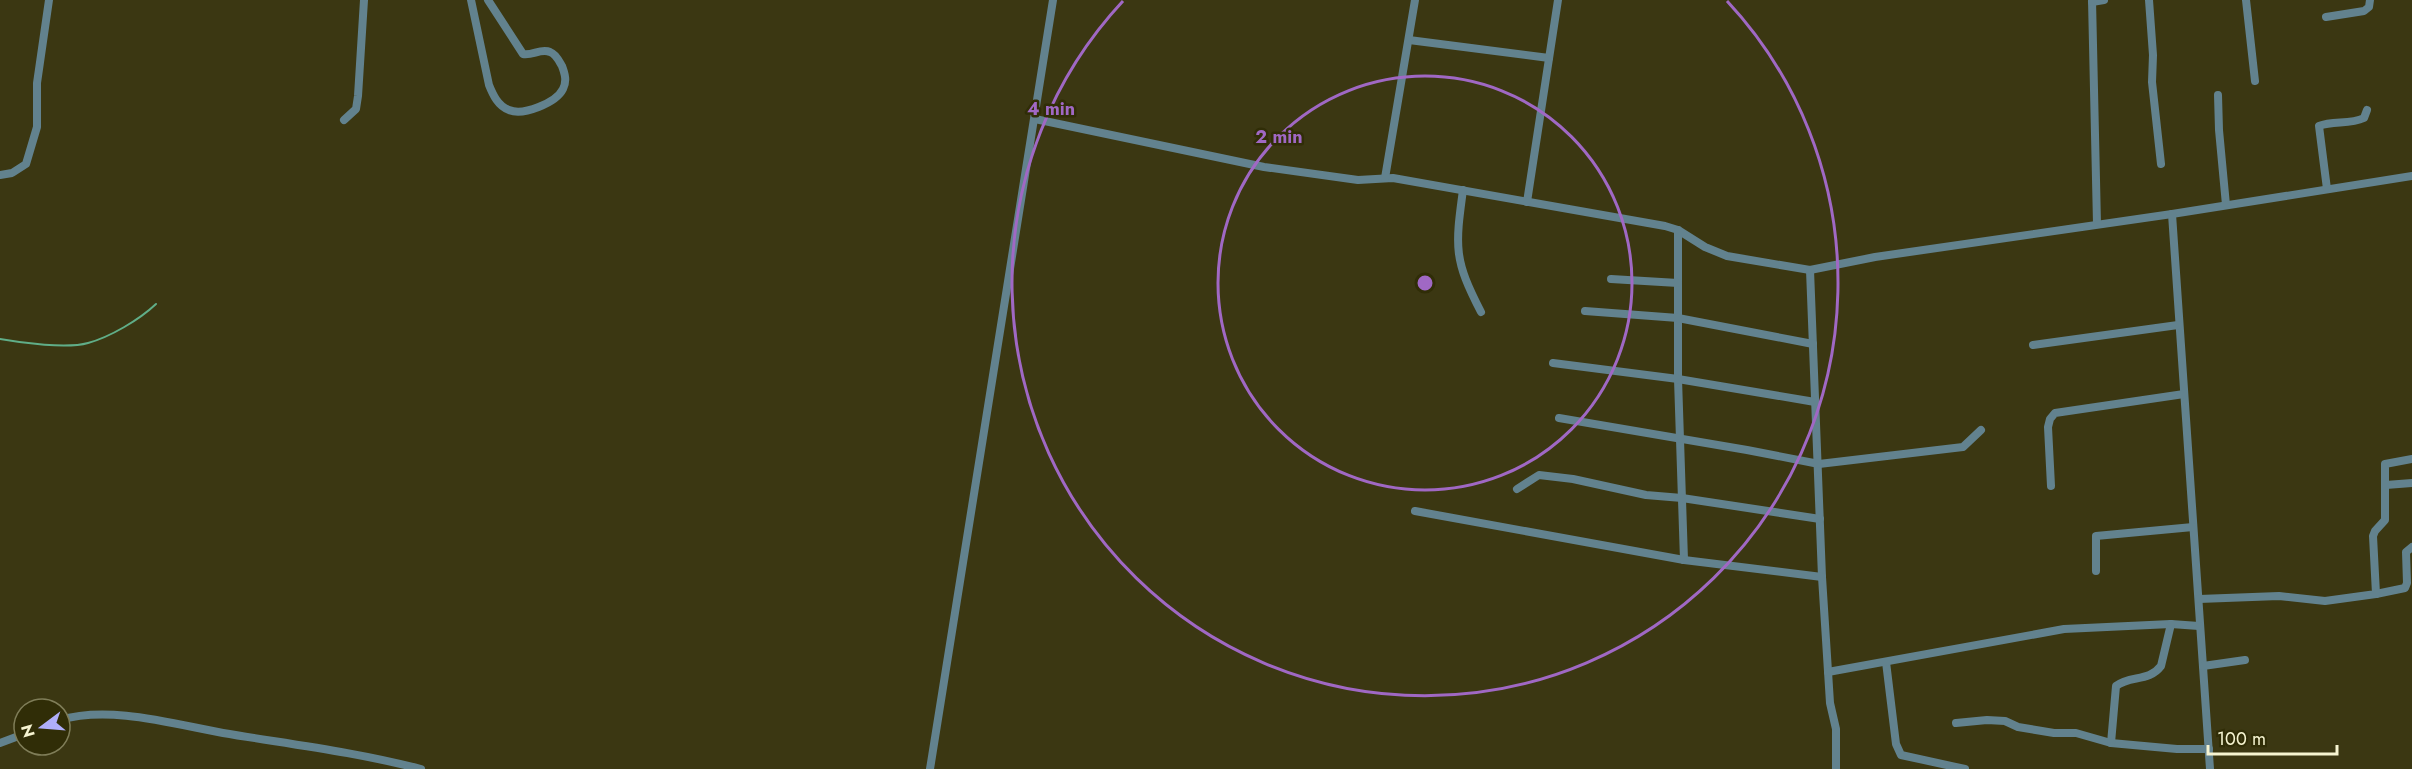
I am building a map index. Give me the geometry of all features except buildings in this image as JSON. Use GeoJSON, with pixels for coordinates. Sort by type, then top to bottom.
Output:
{"type":"FeatureCollection","features":[{"type":"Feature","properties":{"kind":"street"},"geometry":{"type":"LineString","coordinates":[[0,175],[12,173],[26,164],[37,127],[37,83],[49,0]]}},
{"type":"Feature","properties":{"kind":"street"},"geometry":{"type":"LineString","coordinates":[[344,120],[356,109],[364,0]]}},
{"type":"Feature","properties":{"kind":"street"},"geometry":{"type":"LineString","coordinates":[[471,0],[489,85],[501,106],[510,111],[520,112],[556,98],[565,84],[565,74],[560,61],[553,53],[547,51],[523,54],[489,0]]}},
{"type":"Feature","properties":{"kind":"street"},"geometry":{"type":"LineString","coordinates":[[930,769],[1053,0]]}},
{"type":"Feature","properties":{"kind":"street"},"geometry":{"type":"LineString","coordinates":[[1385,178],[1415,0]]}},
{"type":"Feature","properties":{"kind":"street"},"geometry":{"type":"LineString","coordinates":[[1527,202],[1558,0]]}},
{"type":"Feature","properties":{"kind":"street"},"geometry":{"type":"LineString","coordinates":[[2097,224],[2092,1],[2104,0]]}},
{"type":"Feature","properties":{"kind":"street"},"geometry":{"type":"LineString","coordinates":[[2149,0],[2153,55],[2152,82],[2162,164]]}},
{"type":"Feature","properties":{"kind":"street"},"geometry":{"type":"LineString","coordinates":[[2246,0],[2254,81]]}},
{"type":"Feature","properties":{"kind":"street"},"geometry":{"type":"LineString","coordinates":[[2326,17],[2364,11],[2370,0]]}},
{"type":"Feature","properties":{"kind":"street"},"geometry":{"type":"LineString","coordinates":[[1409,40],[1549,58]]}},
{"type":"Feature","properties":{"kind":"street"},"geometry":{"type":"LineString","coordinates":[[2218,94],[2226,206]]}},
{"type":"Feature","properties":{"kind":"street"},"geometry":{"type":"LineString","coordinates":[[2327,189],[2319,126],[2355,122],[2364,118],[2367,110]]}},
{"type":"Feature","properties":{"kind":"street"},"geometry":{"type":"LineString","coordinates":[[1035,119],[1264,167],[1358,180],[1385,178],[1665,226],[1678,230],[1705,247],[1726,256],[1810,270],[1875,257],[2226,206],[2412,176]]}},
{"type":"Feature","properties":{"kind":"street"},"geometry":{"type":"LineString","coordinates":[[1462,190],[1457,253],[1464,280],[1481,312]]}},
{"type":"Feature","properties":{"kind":"street"},"geometry":{"type":"LineString","coordinates":[[2172,214],[2210,769]]}},
{"type":"Feature","properties":{"kind":"street"},"geometry":{"type":"LineString","coordinates":[[1678,230],[1678,379],[1684,560]]}},
{"type":"Feature","properties":{"kind":"street"},"geometry":{"type":"LineString","coordinates":[[1810,270],[1822,577],[1830,703],[1836,729],[1836,769]]}},
{"type":"Feature","properties":{"kind":"street"},"geometry":{"type":"LineString","coordinates":[[1611,279],[1678,283]]}},
{"type":"Feature","properties":{"kind":"street"},"geometry":{"type":"LineString","coordinates":[[1585,311],[1678,318],[1813,344]]}},
{"type":"Feature","properties":{"kind":"street"},"geometry":{"type":"LineString","coordinates":[[2033,345],[2178,325]]}},
{"type":"Feature","properties":{"kind":"street"},"geometry":{"type":"LineString","coordinates":[[1553,363],[1678,379],[1815,402]]}},
{"type":"Feature","properties":{"kind":"street"},"geometry":{"type":"LineString","coordinates":[[2051,486],[2048,427],[2055,413],[2184,394]]}},
{"type":"Feature","properties":{"kind":"street"},"geometry":{"type":"LineString","coordinates":[[1559,418],[1819,464],[1963,447],[1981,430]]}},
{"type":"Feature","properties":{"kind":"street"},"geometry":{"type":"LineString","coordinates":[[2376,594],[2373,536],[2385,520],[2385,464],[2412,459]]}},
{"type":"Feature","properties":{"kind":"street"},"geometry":{"type":"LineString","coordinates":[[1517,489],[1539,475],[1573,479],[1646,495],[1682,498],[1820,519]]}},
{"type":"Feature","properties":{"kind":"street"},"geometry":{"type":"LineString","coordinates":[[2386,485],[2412,483]]}},
{"type":"Feature","properties":{"kind":"street"},"geometry":{"type":"LineString","coordinates":[[1415,512],[1684,560],[1822,577]]}},
{"type":"Feature","properties":{"kind":"street"},"geometry":{"type":"LineString","coordinates":[[2096,571],[2096,536],[2193,527]]}},
{"type":"Feature","properties":{"kind":"street"},"geometry":{"type":"LineString","coordinates":[[2199,599],[2279,596],[2325,601],[2405,588],[2407,583],[2406,552],[2412,547]]}},
{"type":"Feature","properties":{"kind":"street"},"geometry":{"type":"LineString","coordinates":[[1828,672],[2064,629],[2171,624],[2199,626]]}},
{"type":"Feature","properties":{"kind":"street"},"geometry":{"type":"LineString","coordinates":[[2111,743],[2116,686],[2120,683],[2146,678],[2157,672],[2161,666],[2171,624]]}},
{"type":"Feature","properties":{"kind":"street"},"geometry":{"type":"LineString","coordinates":[[2203,666],[2245,660]]}},
{"type":"Feature","properties":{"kind":"street"},"geometry":{"type":"LineString","coordinates":[[1886,662],[1896,744],[1901,755],[1965,769]]}},
{"type":"Feature","properties":{"kind":"street"},"geometry":{"type":"LineString","coordinates":[[72,718],[96,714],[154,720],[338,750],[421,769]]}},
{"type":"Feature","properties":{"kind":"street"},"geometry":{"type":"LineString","coordinates":[[1956,723],[1987,720],[2054,733],[2076,733],[2111,743],[2177,749],[2209,749]]}},
{"type":"Feature","properties":{"kind":"waterway"},"geometry":{"type":"LineString","coordinates":[[0,339],[32,344],[79,345],[88,343],[106,337],[124,327],[156,304]]}}]}
